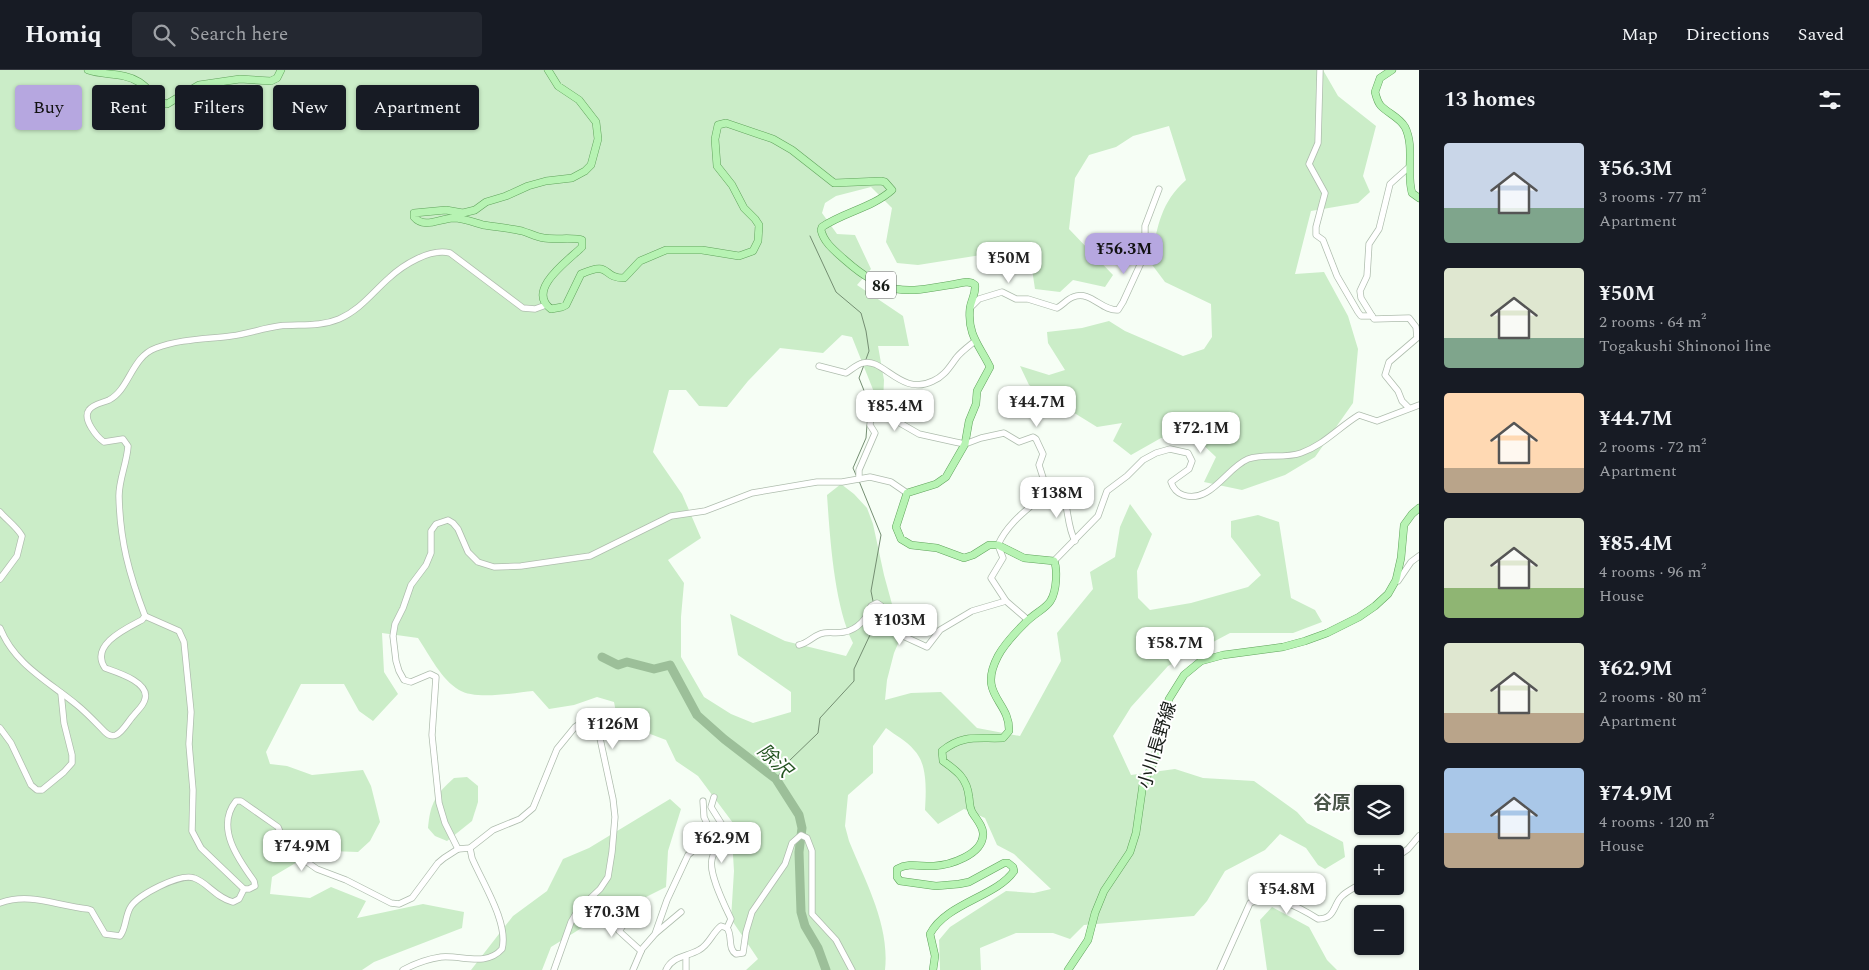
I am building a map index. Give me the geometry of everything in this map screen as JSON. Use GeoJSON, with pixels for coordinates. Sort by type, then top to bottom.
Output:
{"type":"FeatureCollection","features":[{"type":"Feature","properties":{"kind":"main road"},"geometry":{"type":"LineString","coordinates":[[88,70],[102,74],[120,74],[138,81],[154,94],[161,103],[167,104],[199,85],[240,79],[271,81],[277,78],[281,70]]}},
{"type":"Feature","properties":{"kind":"main road"},"geometry":{"type":"LineString","coordinates":[[546,306],[543,294],[546,284],[561,264],[582,246],[582,240],[578,238],[556,240],[542,238],[525,232],[459,218],[440,219],[425,224],[418,222],[414,217],[414,213],[422,214],[446,210],[463,213],[475,210],[486,202],[506,196],[528,186],[546,181],[572,178],[585,171],[591,165],[598,140],[596,122],[579,100],[558,86],[548,70]]}},
{"type":"Feature","properties":{"kind":"main road"},"geometry":{"type":"LineString","coordinates":[[1392,70],[1380,78],[1375,92],[1380,105],[1396,116],[1404,127],[1410,144],[1410,185],[1412,194],[1419,198]]}},
{"type":"Feature","properties":{"kind":"main road","name":"86"},"geometry":{"type":"LineString","coordinates":[[546,306],[551,309],[566,305],[581,274],[595,268],[604,269],[617,278],[624,278],[640,261],[666,250],[702,250],[739,256],[753,251],[758,241],[759,225],[744,208],[732,185],[716,162],[716,131],[718,126],[726,123],[762,135],[784,145],[834,183],[885,182],[892,190],[864,208],[826,224],[822,227],[822,236],[837,253],[873,282],[891,288],[919,291],[972,283],[975,285],[976,292],[970,308],[971,331],[990,367],[977,391],[976,404],[969,421],[965,444],[946,477],[936,484],[907,493]]}},
{"type":"Feature","properties":{"kind":"main road"},"geometry":{"type":"LineString","coordinates":[[907,493],[896,527],[901,539],[911,545],[937,548],[964,558],[989,545],[998,545],[1024,558],[1054,561],[1056,566],[1054,595],[1047,606],[1028,620],[998,656],[990,680],[991,691],[1007,718],[1009,731],[1004,738],[963,738],[950,744],[942,751],[943,761],[962,776],[966,782],[969,807],[982,828],[984,835],[982,840],[974,852],[946,864],[904,866],[897,869],[896,872],[900,881],[947,886],[969,882],[1004,863],[1008,863],[1013,867],[1014,871],[1010,877],[962,904],[937,923],[930,934],[935,956],[934,970]]}},
{"type":"Feature","properties":{"kind":"main road","name":"小川長野線"},"geometry":{"type":"LineString","coordinates":[[1068,970],[1088,940],[1104,891],[1130,852],[1136,833],[1143,784],[1154,762],[1161,724],[1169,699],[1184,675],[1201,661],[1223,655],[1282,647],[1305,641],[1327,633],[1359,617],[1375,606],[1388,594],[1396,580],[1401,558],[1404,525],[1419,508]]}},
{"type":"Feature","properties":{"kind":"street"},"geometry":{"type":"LineString","coordinates":[[1320,70],[1318,143],[1309,164],[1324,193],[1316,235],[1323,240],[1337,276],[1358,312],[1362,316],[1372,316]]}},
{"type":"Feature","properties":{"kind":"street"},"geometry":{"type":"LineString","coordinates":[[1409,167],[1390,184],[1379,229],[1369,244],[1367,276],[1360,291],[1361,298],[1372,316],[1378,320],[1410,318],[1416,327],[1417,338],[1389,362],[1385,375],[1398,391],[1402,401],[1409,408]]}},
{"type":"Feature","properties":{"kind":"street"},"geometry":{"type":"LineString","coordinates":[[970,308],[979,299],[1002,292],[1016,299],[1028,298],[1057,308],[1072,297],[1084,296],[1090,297],[1108,308],[1118,310],[1145,254],[1145,226],[1159,189]]}},
{"type":"Feature","properties":{"kind":"street"},"geometry":{"type":"LineString","coordinates":[[546,306],[535,310],[523,308],[450,253],[444,252],[422,257],[397,271],[354,311],[333,321],[315,325],[264,328],[238,335],[172,344],[150,350],[134,367],[114,398],[95,405],[87,413],[88,420],[100,439],[104,442],[123,439],[128,446],[119,495],[120,527],[133,586],[145,616],[179,631],[184,642],[190,712],[193,790],[192,831],[201,848],[244,889],[253,888],[255,884],[236,853],[226,825],[230,811],[236,802],[241,801],[278,828],[287,848],[316,869],[346,880],[396,904],[406,902],[412,898],[438,863],[458,849],[470,848],[493,830],[520,819],[533,808],[557,749],[575,727],[587,719],[593,721],[598,729],[613,799],[615,817],[612,852],[608,877],[605,883],[578,910],[571,922],[554,970]]}},
{"type":"Feature","properties":{"kind":"street"},"geometry":{"type":"LineString","coordinates":[[819,366],[846,373],[862,363],[870,362],[908,384],[913,386],[920,385],[940,377],[950,368],[958,356],[975,341]]}},
{"type":"Feature","properties":{"kind":"street"},"geometry":{"type":"LineString","coordinates":[[1054,561],[1098,516],[1110,487],[1127,476],[1143,460],[1156,453],[1175,449],[1188,453],[1191,457],[1192,465],[1190,469],[1172,480],[1172,486],[1182,495],[1198,496],[1207,492],[1245,460],[1255,457],[1301,453],[1318,446],[1344,424],[1359,415],[1377,421],[1419,405]]}},
{"type":"Feature","properties":{"kind":"street"},"geometry":{"type":"LineString","coordinates":[[859,479],[859,470],[875,433],[870,425],[871,412],[886,415],[918,434],[965,444],[1004,433],[1019,442],[1030,437],[1036,439],[1043,454],[1039,465],[1046,487],[1044,496]]}},
{"type":"Feature","properties":{"kind":"street"},"geometry":{"type":"LineString","coordinates":[[458,849],[445,823],[439,803],[432,735],[436,677],[430,674],[411,682],[404,680],[399,671],[392,644],[395,624],[411,585],[426,565],[431,554],[431,531],[436,524],[448,520],[453,523],[458,529],[468,552],[478,562],[494,567],[521,566],[590,556],[671,516],[704,511],[752,493],[817,482],[842,482],[870,477],[885,480],[907,493]]}},
{"type":"Feature","properties":{"kind":"street"},"geometry":{"type":"LineString","coordinates":[[1028,620],[1006,600],[991,578],[1003,558],[998,545],[1002,536],[1016,519],[1056,484],[1062,491],[1070,530],[1075,541]]}},
{"type":"Feature","properties":{"kind":"street"},"geometry":{"type":"LineString","coordinates":[[0,512],[22,536],[17,556],[0,579]]}},
{"type":"Feature","properties":{"kind":"street"},"geometry":{"type":"LineString","coordinates":[[1396,580],[1398,581],[1403,572],[1419,556]]}},
{"type":"Feature","properties":{"kind":"street"},"geometry":{"type":"LineString","coordinates":[[800,645],[807,643],[819,634],[844,632],[857,626],[869,614],[871,606],[877,603],[886,609],[888,613],[890,630],[927,647],[940,630],[972,612],[1006,600]]}},
{"type":"Feature","properties":{"kind":"street"},"geometry":{"type":"LineString","coordinates":[[0,628],[14,652],[26,667],[77,705],[109,735],[116,735],[144,702],[146,694],[144,689],[135,681],[105,668],[101,659],[102,652],[108,642],[142,620],[145,616]]}},
{"type":"Feature","properties":{"kind":"street"},"geometry":{"type":"LineString","coordinates":[[0,728],[11,743],[31,785],[37,790],[42,790],[72,763],[72,755],[64,723],[61,693]]}},
{"type":"Feature","properties":{"kind":"street"},"geometry":{"type":"LineString","coordinates":[[714,797],[711,806],[726,831],[712,860],[712,867],[720,895],[732,919],[727,928]]}},
{"type":"Feature","properties":{"kind":"street"},"geometry":{"type":"LineString","coordinates":[[655,934],[666,900],[688,856],[712,834],[704,817],[703,801]]}},
{"type":"Feature","properties":{"kind":"street"},"geometry":{"type":"LineString","coordinates":[[666,970],[673,960],[704,947],[717,929],[724,926],[730,931],[733,952],[743,953],[746,932],[752,912],[785,864],[792,843],[801,835],[807,838],[812,851],[812,914],[836,940],[851,968]]}},
{"type":"Feature","properties":{"kind":"street"},"geometry":{"type":"LineString","coordinates":[[1404,852],[1419,836]]}},
{"type":"Feature","properties":{"kind":"street"},"geometry":{"type":"LineString","coordinates":[[403,970],[416,963],[436,958],[486,959],[498,954],[502,949],[503,933],[498,916],[472,858],[470,848]]}},
{"type":"Feature","properties":{"kind":"street"},"geometry":{"type":"LineString","coordinates":[[0,904],[9,900],[34,898],[88,908],[105,934],[120,936],[123,932],[128,912],[136,899],[159,886],[191,877],[203,883],[222,898],[233,902],[239,899],[244,889]]}},
{"type":"Feature","properties":{"kind":"street"},"geometry":{"type":"LineString","coordinates":[[1220,970],[1250,903],[1258,899],[1281,901],[1322,919],[1333,912],[1341,896],[1354,888]]}},
{"type":"Feature","properties":{"kind":"street"},"geometry":{"type":"LineString","coordinates":[[633,970],[641,951],[655,934],[681,912]]}},
{"type":"Feature","properties":{"kind":"street"},"geometry":{"type":"LineString","coordinates":[[630,916],[619,931],[641,951]]}},
{"type":"Feature","properties":{"kind":"street"},"geometry":{"type":"LineString","coordinates":[[686,956],[686,970]]}},
{"type":"Feature","properties":{"kind":"green space"},"geometry":{"type":"Polygon","coordinates":[[[0,70],[1323,70],[1338,96],[1376,126],[1363,176],[1370,192],[1358,203],[1311,211],[1295,274],[1324,272],[1348,316],[1358,349],[1353,403],[1315,457],[1285,475],[1242,490],[1204,482],[1216,457],[1198,440],[1161,438],[1131,455],[1113,441],[1122,423],[1097,427],[1029,385],[1020,366],[1049,375],[1065,370],[1048,343],[1047,332],[1082,328],[1109,321],[1125,331],[1183,356],[1204,349],[1212,337],[1211,304],[1165,282],[1150,262],[1161,217],[1170,198],[1186,180],[1169,126],[1133,136],[1116,147],[1089,155],[1075,178],[1069,229],[1113,275],[1105,287],[1073,280],[1060,292],[1035,289],[1032,269],[981,255],[918,265],[897,263],[886,242],[892,208],[871,187],[836,196],[825,203],[822,213],[837,234],[855,235],[871,269],[857,285],[903,316],[909,346],[878,346],[884,380],[883,402],[876,397],[852,337],[842,335],[823,353],[780,348],[748,381],[727,407],[699,406],[686,390],[669,390],[653,452],[682,494],[701,538],[668,560],[684,583],[681,617],[681,657],[704,697],[731,714],[753,723],[791,712],[791,692],[738,655],[730,614],[785,641],[846,656],[853,643],[841,610],[837,591],[828,512],[827,495],[841,484],[867,508],[873,524],[898,626],[900,639],[887,680],[885,700],[911,693],[941,692],[977,728],[1020,736],[1061,661],[1057,633],[1093,589],[1090,572],[1115,557],[1120,527],[1130,504],[1152,534],[1137,571],[1138,598],[1150,610],[1191,603],[1248,587],[1261,575],[1231,537],[1231,521],[1258,515],[1279,522],[1291,598],[1315,610],[1322,622],[1293,633],[1230,633],[1168,666],[1131,707],[1113,736],[1131,775],[1175,769],[1203,778],[1254,781],[1297,812],[1307,823],[1343,842],[1345,857],[1325,869],[1318,865],[1306,848],[1280,834],[1265,850],[1225,871],[1207,901],[1194,916],[1084,925],[1070,939],[1053,933],[1016,933],[980,948],[981,970],[940,970],[939,940],[950,927],[1006,891],[1034,893],[1051,889],[1014,854],[997,845],[985,818],[964,809],[938,824],[925,810],[924,770],[919,756],[908,744],[886,728],[873,746],[873,773],[848,795],[845,826],[880,920],[886,953],[885,970],[746,970],[758,959],[731,919],[736,827],[698,776],[676,761],[666,740],[645,732],[621,738],[614,702],[597,697],[574,705],[549,709],[533,691],[495,695],[466,693],[447,680],[436,667],[418,638],[382,633],[384,672],[398,694],[373,721],[359,711],[344,684],[301,684],[266,752],[270,764],[287,766],[312,775],[363,770],[371,786],[380,822],[370,841],[358,852],[330,851],[309,855],[272,877],[270,894],[310,898],[331,887],[366,901],[357,918],[423,904],[464,912],[462,928],[374,962],[362,970],[0,970],[0,70]]]}},
{"type":"Feature","properties":{"kind":"green space"},"geometry":{"type":"Polygon","coordinates":[[[467,777],[478,786],[478,802],[472,821],[447,841],[435,836],[428,828],[432,805],[438,794],[454,778],[467,777]]]}},
{"type":"Feature","properties":{"kind":"green space"},"geometry":{"type":"Polygon","coordinates":[[[670,799],[681,809],[668,851],[666,887],[588,924],[551,947],[542,970],[471,970],[513,916],[547,891],[563,859],[589,848],[670,799]]]}},
{"type":"Feature","properties":{"kind":"green space"},"geometry":{"type":"Polygon","coordinates":[[[1272,907],[1309,927],[1327,960],[1337,970],[1267,970],[1260,920],[1272,907]]]}},
{"type":"Feature","properties":{"kind":"waterway"},"geometry":{"type":"LineString","coordinates":[[810,236],[836,292],[861,313],[869,351],[865,362]]}},
{"type":"Feature","properties":{"kind":"waterway"},"geometry":{"type":"LineString","coordinates":[[864,365],[859,378],[869,403],[868,419]]}},
{"type":"Feature","properties":{"kind":"waterway"},"geometry":{"type":"LineString","coordinates":[[856,475],[853,468],[866,438],[867,425]]}},
{"type":"Feature","properties":{"kind":"waterway"},"geometry":{"type":"LineString","coordinates":[[859,481],[881,535],[871,591],[873,601]]}},
{"type":"Feature","properties":{"kind":"waterway"},"geometry":{"type":"LineString","coordinates":[[776,779],[789,761],[818,733],[820,718],[854,681],[854,669],[877,620],[875,608]]}},
{"type":"Feature","properties":{"kind":"waterway","name":"除沢"},"geometry":{"type":"LineString","coordinates":[[602,657],[618,665],[627,662],[654,669],[670,665],[697,715],[724,739],[776,779],[799,815],[802,828],[799,852],[801,912],[805,926],[818,948],[826,970]]}},
{"type":"Feature","properties":{"kind":"district","name":"谷原"},"geometry":{"type":"Point","coordinates":[1332,802]}}]}
